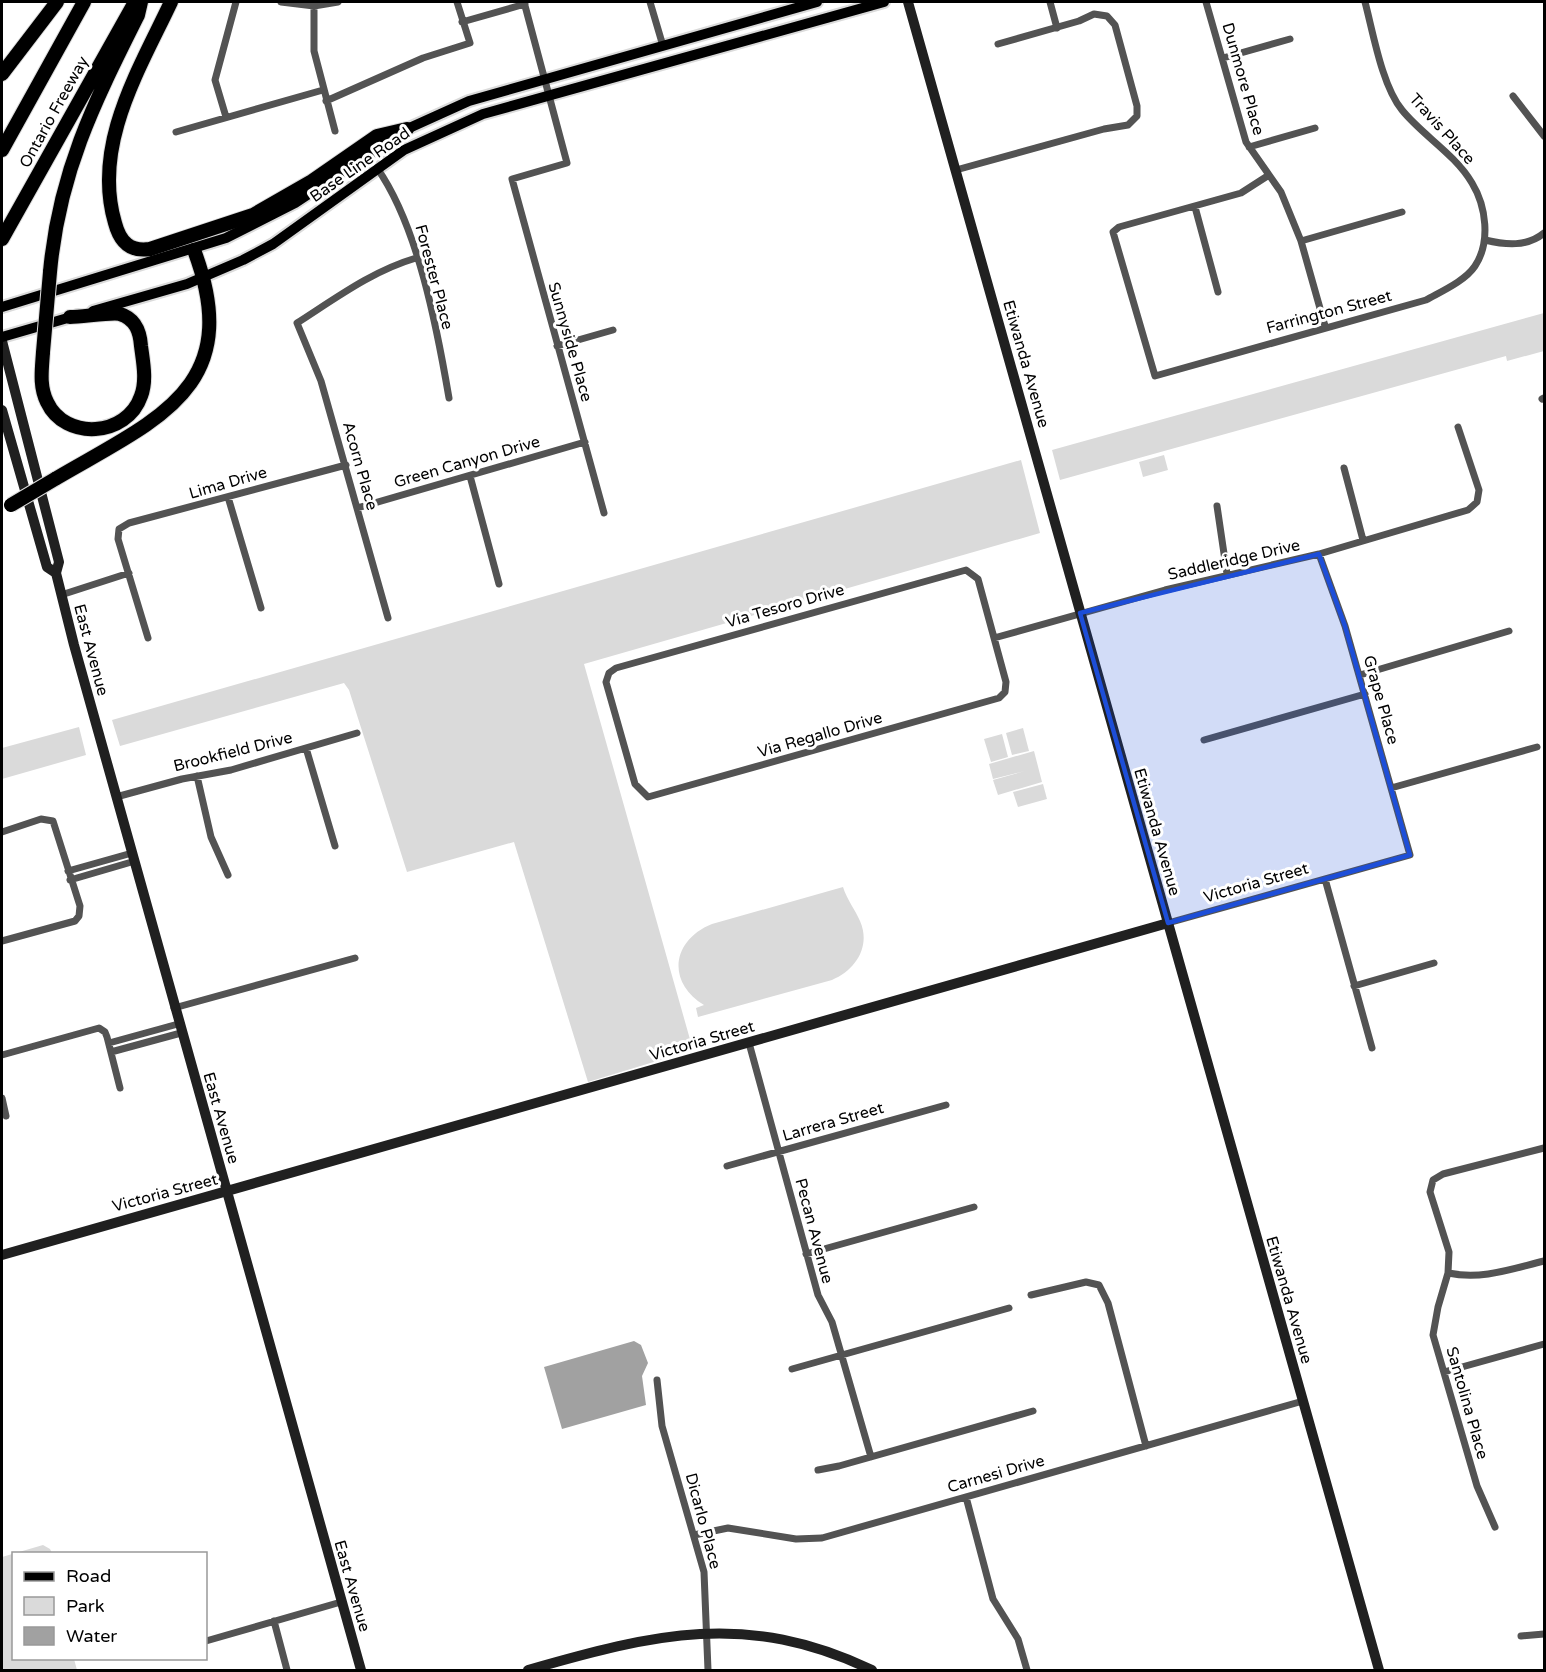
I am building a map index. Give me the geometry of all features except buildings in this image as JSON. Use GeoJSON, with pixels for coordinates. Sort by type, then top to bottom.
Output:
{"type":"FeatureCollection","features":[{"type":"Feature","properties":{"kind":"highway"},"geometry":{"type":"LineString","coordinates":[[2,74],[57,2]]}},
{"type":"Feature","properties":{"kind":"highway","name":"Ontario Freeway"},"geometry":{"type":"LineString","coordinates":[[2,150],[84,2]]}},
{"type":"Feature","properties":{"kind":"highway","name":"Ontario Freeway"},"geometry":{"type":"LineString","coordinates":[[2,239],[135,2]]}},
{"type":"Feature","properties":{"kind":"highway"},"geometry":{"type":"LineString","coordinates":[[70,317],[118,314],[135,324],[139,331],[144,369],[143,388],[138,403],[125,418],[112,426],[83,429],[67,424],[54,413],[44,394],[41,382],[43,352],[50,272],[66,180],[76,147],[138,15],[141,2]]}},
{"type":"Feature","properties":{"kind":"highway"},"geometry":{"type":"LineString","coordinates":[[171,2],[119,118],[111,147],[108,178],[111,209],[117,232],[126,246],[134,249],[150,249],[253,214],[304,187],[377,136],[407,129]]}},
{"type":"Feature","properties":{"kind":"highway"},"geometry":{"type":"LineString","coordinates":[[6,508],[162,415],[191,385],[209,342],[210,306],[204,278],[194,250]]}},
{"type":"Feature","properties":{"kind":"main road","name":"Base Line Road"},"geometry":{"type":"LineString","coordinates":[[2,307],[194,250],[249,227],[295,203],[407,129],[469,101],[817,2]]}},
{"type":"Feature","properties":{"kind":"main road","name":"Base Line Road"},"geometry":{"type":"LineString","coordinates":[[2,339],[204,278],[273,244],[377,168],[420,142],[454,126],[548,95],[884,2]]}},
{"type":"Feature","properties":{"kind":"street"},"geometry":{"type":"LineString","coordinates":[[226,117],[215,80],[236,2]]}},
{"type":"Feature","properties":{"kind":"street"},"geometry":{"type":"LineString","coordinates":[[281,2],[314,6],[338,2]]}},
{"type":"Feature","properties":{"kind":"street"},"geometry":{"type":"LineString","coordinates":[[326,101],[423,58],[470,43],[457,2]]}},
{"type":"Feature","properties":{"kind":"street"},"geometry":{"type":"LineString","coordinates":[[650,2],[663,46]]}},
{"type":"Feature","properties":{"kind":"street","name":"Etiwanda Avenue"},"geometry":{"type":"LineString","coordinates":[[908,2],[1379,1671]]}},
{"type":"Feature","properties":{"kind":"street"},"geometry":{"type":"LineString","coordinates":[[1050,2],[1057,27]]}},
{"type":"Feature","properties":{"kind":"street","name":"Dunmore Place"},"geometry":{"type":"LineString","coordinates":[[1206,2],[1249,147],[1281,192],[1301,241],[1325,326]]}},
{"type":"Feature","properties":{"kind":"street","name":"Travis Place"},"geometry":{"type":"LineString","coordinates":[[1365,2],[1383,70],[1400,108],[1472,183],[1484,216],[1485,240]]}},
{"type":"Feature","properties":{"kind":"street"},"geometry":{"type":"LineString","coordinates":[[462,22],[525,3],[548,95]]}},
{"type":"Feature","properties":{"kind":"street"},"geometry":{"type":"LineString","coordinates":[[314,6],[314,51],[335,131]]}},
{"type":"Feature","properties":{"kind":"street"},"geometry":{"type":"LineString","coordinates":[[956,170],[1104,129],[1128,125],[1137,116],[1137,106],[1115,25],[1107,16],[1094,14],[998,44]]}},
{"type":"Feature","properties":{"kind":"street"},"geometry":{"type":"LineString","coordinates":[[1223,58],[1290,39]]}},
{"type":"Feature","properties":{"kind":"street"},"geometry":{"type":"LineString","coordinates":[[176,132],[323,90]]}},
{"type":"Feature","properties":{"kind":"street","name":"Sunnyside Place"},"geometry":{"type":"LineString","coordinates":[[548,95],[567,163],[512,179],[604,513]]}},
{"type":"Feature","properties":{"kind":"street"},"geometry":{"type":"LineString","coordinates":[[1513,96],[1545,136]]}},
{"type":"Feature","properties":{"kind":"street"},"geometry":{"type":"LineString","coordinates":[[1249,147],[1315,128]]}},
{"type":"Feature","properties":{"kind":"street","name":"Forester Place"},"geometry":{"type":"LineString","coordinates":[[377,168],[396,197],[416,258],[441,354],[448,398]]}},
{"type":"Feature","properties":{"kind":"street"},"geometry":{"type":"LineString","coordinates":[[1218,292],[1195,207],[1241,193],[1269,175]]}},
{"type":"Feature","properties":{"kind":"street","name":"Farrington Street"},"geometry":{"type":"LineString","coordinates":[[1195,207],[1119,228],[1113,232],[1155,376],[1325,326],[1426,300],[1450,287],[1475,267],[1485,240]]}},
{"type":"Feature","properties":{"kind":"street"},"geometry":{"type":"LineString","coordinates":[[1301,241],[1402,212]]}},
{"type":"Feature","properties":{"kind":"street"},"geometry":{"type":"LineString","coordinates":[[1485,240],[1507,245],[1544,237]]}},
{"type":"Feature","properties":{"kind":"street","name":"Acorn Place"},"geometry":{"type":"LineString","coordinates":[[388,618],[321,381],[297,323],[365,278],[390,266],[416,258]]}},
{"type":"Feature","properties":{"kind":"street"},"geometry":{"type":"LineString","coordinates":[[557,346],[613,330]]}},
{"type":"Feature","properties":{"kind":"street","name":"East Avenue"},"geometry":{"type":"LineString","coordinates":[[2,339],[59,562],[56,573],[61,594],[179,1028],[361,1671]]}},
{"type":"Feature","properties":{"kind":"street","name":"East Avenue"},"geometry":{"type":"LineString","coordinates":[[2,410],[47,567],[56,573]]}},
{"type":"Feature","properties":{"kind":"street","name":"Saddleridge Drive"},"geometry":{"type":"LineString","coordinates":[[994,638],[1227,574],[1319,554],[1363,540],[1390,535],[1468,510],[1477,502],[1479,490],[1470,472],[1458,427]]}},
{"type":"Feature","properties":{"kind":"street","name":"Green Canyon Drive"},"geometry":{"type":"LineString","coordinates":[[357,508],[585,442]]}},
{"type":"Feature","properties":{"kind":"street","name":"Lima Drive"},"geometry":{"type":"LineString","coordinates":[[129,573],[118,539],[119,529],[129,523],[346,465]]}},
{"type":"Feature","properties":{"kind":"street"},"geometry":{"type":"LineString","coordinates":[[1344,468],[1363,540]]}},
{"type":"Feature","properties":{"kind":"street"},"geometry":{"type":"LineString","coordinates":[[470,476],[499,584]]}},
{"type":"Feature","properties":{"kind":"street"},"geometry":{"type":"LineString","coordinates":[[228,497],[261,608]]}},
{"type":"Feature","properties":{"kind":"street"},"geometry":{"type":"LineString","coordinates":[[1217,506],[1227,574]]}},
{"type":"Feature","properties":{"kind":"street","name":"Grape Place"},"geometry":{"type":"LineString","coordinates":[[1319,554],[1341,610],[1410,855]]}},
{"type":"Feature","properties":{"kind":"street","name":"Via Tesoro Drive"},"geometry":{"type":"LineString","coordinates":[[640,792],[635,784],[606,682],[609,674],[616,668],[969,570],[980,585],[994,638]]}},
{"type":"Feature","properties":{"kind":"street"},"geometry":{"type":"LineString","coordinates":[[61,594],[129,573],[148,638]]}},
{"type":"Feature","properties":{"kind":"street"},"geometry":{"type":"LineString","coordinates":[[1360,675],[1509,631]]}},
{"type":"Feature","properties":{"kind":"street","name":"Via Regallo Drive"},"geometry":{"type":"LineString","coordinates":[[640,792],[648,797],[999,698],[1005,692],[1006,682],[994,638]]}},
{"type":"Feature","properties":{"kind":"street"},"geometry":{"type":"LineString","coordinates":[[1204,740],[1365,694]]}},
{"type":"Feature","properties":{"kind":"street","name":"Brookfield Drive"},"geometry":{"type":"LineString","coordinates":[[116,798],[196,776],[231,770],[357,734]]}},
{"type":"Feature","properties":{"kind":"street"},"geometry":{"type":"LineString","coordinates":[[1391,788],[1537,747]]}},
{"type":"Feature","properties":{"kind":"street"},"geometry":{"type":"LineString","coordinates":[[306,748],[335,846]]}},
{"type":"Feature","properties":{"kind":"street"},"geometry":{"type":"LineString","coordinates":[[196,776],[211,837],[228,875]]}},
{"type":"Feature","properties":{"kind":"street"},"geometry":{"type":"LineString","coordinates":[[2,832],[41,819],[53,821],[80,906],[79,916],[67,924],[2,941]]}},
{"type":"Feature","properties":{"kind":"street","name":"Victoria Street"},"geometry":{"type":"LineString","coordinates":[[2,1255],[1410,855]]}},
{"type":"Feature","properties":{"kind":"street"},"geometry":{"type":"LineString","coordinates":[[68,871],[134,857]]}},
{"type":"Feature","properties":{"kind":"street"},"geometry":{"type":"LineString","coordinates":[[70,880],[134,857]]}},
{"type":"Feature","properties":{"kind":"street"},"geometry":{"type":"LineString","coordinates":[[1325,879],[1372,1048]]}},
{"type":"Feature","properties":{"kind":"street"},"geometry":{"type":"LineString","coordinates":[[174,1008],[355,958]]}},
{"type":"Feature","properties":{"kind":"street"},"geometry":{"type":"LineString","coordinates":[[1354,986],[1434,963]]}},
{"type":"Feature","properties":{"kind":"street"},"geometry":{"type":"LineString","coordinates":[[2,1055],[99,1028],[105,1032],[120,1088]]}},
{"type":"Feature","properties":{"kind":"street"},"geometry":{"type":"LineString","coordinates":[[108,1043],[179,1028]]}},
{"type":"Feature","properties":{"kind":"street"},"geometry":{"type":"LineString","coordinates":[[111,1052],[179,1028]]}},
{"type":"Feature","properties":{"kind":"street","name":"Pecan Avenue"},"geometry":{"type":"LineString","coordinates":[[749,1043],[818,1295],[825,1305],[842,1355],[871,1457]]}},
{"type":"Feature","properties":{"kind":"street"},"geometry":{"type":"LineString","coordinates":[[2,1098],[6,1116]]}},
{"type":"Feature","properties":{"kind":"street","name":"Larrera Street"},"geometry":{"type":"LineString","coordinates":[[727,1166],[946,1105]]}},
{"type":"Feature","properties":{"kind":"street","name":"Santolina Place"},"geometry":{"type":"LineString","coordinates":[[1495,1527],[1477,1486],[1433,1335],[1448,1273],[1449,1252],[1430,1192],[1433,1180],[1443,1174],[1545,1148]]}},
{"type":"Feature","properties":{"kind":"street"},"geometry":{"type":"LineString","coordinates":[[806,1254],[974,1207]]}},
{"type":"Feature","properties":{"kind":"street"},"geometry":{"type":"LineString","coordinates":[[1448,1273],[1468,1277],[1487,1276],[1545,1261]]}},
{"type":"Feature","properties":{"kind":"street"},"geometry":{"type":"LineString","coordinates":[[1030,1295],[1086,1282],[1099,1285],[1107,1303],[1146,1446]]}},
{"type":"Feature","properties":{"kind":"street"},"geometry":{"type":"LineString","coordinates":[[792,1369],[1009,1308]]}},
{"type":"Feature","properties":{"kind":"street"},"geometry":{"type":"LineString","coordinates":[[1443,1372],[1543,1344],[1545,1354]]}},
{"type":"Feature","properties":{"kind":"street","name":"Dicarlo Place"},"geometry":{"type":"LineString","coordinates":[[657,1380],[662,1426],[704,1572],[708,1671]]}},
{"type":"Feature","properties":{"kind":"street","name":"Carnesi Drive"},"geometry":{"type":"LineString","coordinates":[[693,1535],[728,1528],[796,1539],[822,1538],[1303,1401]]}},
{"type":"Feature","properties":{"kind":"street"},"geometry":{"type":"LineString","coordinates":[[818,1470],[1033,1411]]}},
{"type":"Feature","properties":{"kind":"street"},"geometry":{"type":"LineString","coordinates":[[966,1497],[993,1599],[1018,1639],[1027,1671]]}},
{"type":"Feature","properties":{"kind":"street"},"geometry":{"type":"LineString","coordinates":[[207,1641],[341,1602]]}},
{"type":"Feature","properties":{"kind":"street"},"geometry":{"type":"LineString","coordinates":[[273,1621],[287,1671]]}},
{"type":"Feature","properties":{"kind":"street"},"geometry":{"type":"LineString","coordinates":[[528,1671],[620,1644],[705,1632],[747,1634],[784,1640],[830,1652],[872,1671]]}},
{"type":"Feature","properties":{"kind":"street"},"geometry":{"type":"LineString","coordinates":[[1521,1636],[1545,1634]]}},
{"type":"Feature","properties":{"kind":"highlighted area"},"geometry":{"type":"Polygon","coordinates":[[[1319,554],[1345,626],[1410,855],[1168,923],[1080,613],[1319,554]]]}},
{"type":"Feature","properties":{"kind":"green space"},"geometry":{"type":"Polygon","coordinates":[[[1544,313],[1544,351],[1507,361],[1506,356],[1060,480],[1052,450],[1544,313]]]}},
{"type":"Feature","properties":{"kind":"green space"},"geometry":{"type":"Polygon","coordinates":[[[1164,455],[1168,470],[1143,477],[1139,462],[1164,455]]]}},
{"type":"Feature","properties":{"kind":"green space"},"geometry":{"type":"Polygon","coordinates":[[[1021,460],[1040,533],[584,664],[693,1050],[588,1082],[514,842],[407,872],[349,690],[344,683],[120,746],[112,720],[1021,460]]]}},
{"type":"Feature","properties":{"kind":"green space"},"geometry":{"type":"Polygon","coordinates":[[[79,727],[86,755],[2,779],[2,748],[79,727]]]}},
{"type":"Feature","properties":{"kind":"green space"},"geometry":{"type":"Polygon","coordinates":[[[1023,728],[1029,751],[1012,755],[1006,733],[1023,728]]]}},
{"type":"Feature","properties":{"kind":"green space"},"geometry":{"type":"Polygon","coordinates":[[[1002,734],[1008,757],[991,762],[984,739],[1002,734]]]}},
{"type":"Feature","properties":{"kind":"green space"},"geometry":{"type":"Polygon","coordinates":[[[1034,751],[1042,782],[998,795],[993,780],[1025,771],[993,779],[989,764],[1034,751]]]}},
{"type":"Feature","properties":{"kind":"green space"},"geometry":{"type":"Polygon","coordinates":[[[1043,784],[1047,799],[1018,807],[1013,792],[1043,784]]]}},
{"type":"Feature","properties":{"kind":"green space"},"geometry":{"type":"Polygon","coordinates":[[[843,887],[860,921],[864,939],[859,956],[848,970],[832,980],[698,1017],[696,1008],[704,1005],[692,996],[684,985],[679,973],[679,962],[682,951],[689,940],[699,931],[712,924],[843,887]]]}},
{"type":"Feature","properties":{"kind":"green space"},"geometry":{"type":"Polygon","coordinates":[[[43,1545],[52,1552],[19,1552],[43,1545]]]}},
{"type":"Feature","properties":{"kind":"green space"},"geometry":{"type":"Polygon","coordinates":[[[12,1554],[12,1660],[74,1660],[77,1670],[2,1670],[2,1557],[12,1554]]]}},
{"type":"Feature","properties":{"kind":"water"},"geometry":{"type":"Polygon","coordinates":[[[634,1341],[641,1345],[648,1363],[642,1376],[646,1405],[562,1429],[544,1367],[634,1341]]]}}]}
